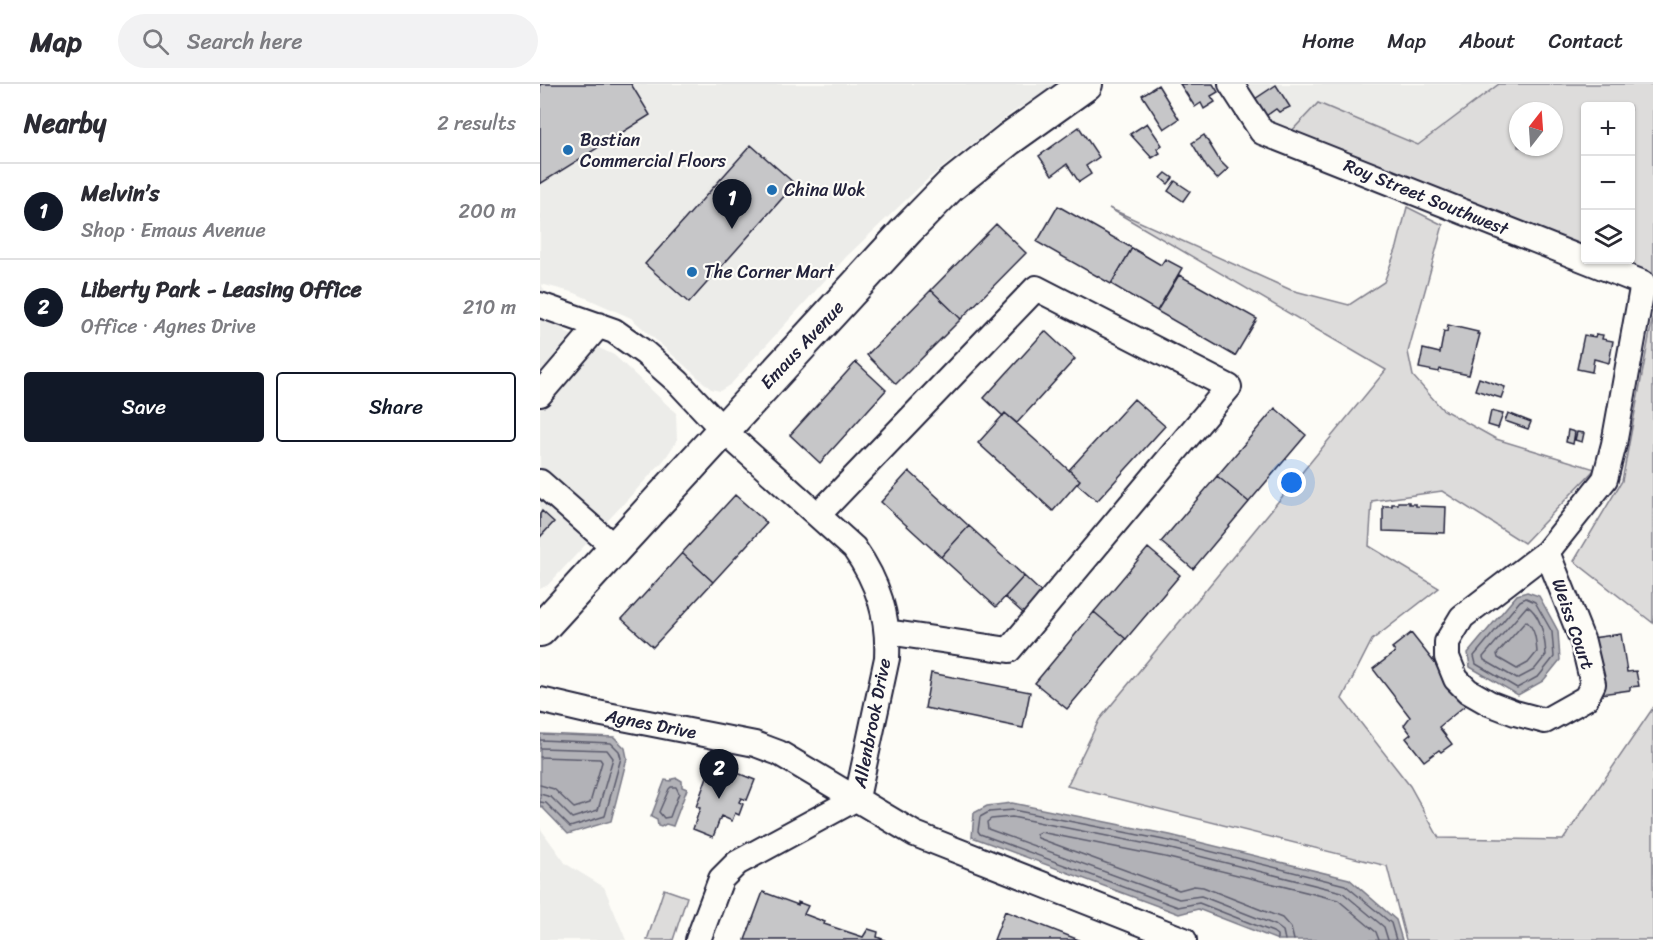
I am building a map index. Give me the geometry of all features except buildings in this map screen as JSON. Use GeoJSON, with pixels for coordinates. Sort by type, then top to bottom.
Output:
{"type":"FeatureCollection","features":[{"type":"Feature","properties":{"kind":"main road","name":"Emaus Avenue"},"geometry":{"type":"LineString","coordinates":[[540,630],[950,186],[1009,139],[1086,84]]}},
{"type":"Feature","properties":{"kind":"street","name":"Roy Street Southwest"},"geometry":{"type":"LineString","coordinates":[[1231,84],[1263,132],[1643,283]]}},
{"type":"Feature","properties":{"kind":"street","name":"Weiss Court"},"geometry":{"type":"LineString","coordinates":[[1547,552],[1583,642],[1593,684],[1586,699],[1545,721],[1489,703],[1468,691],[1456,679],[1447,657],[1447,642],[1462,617],[1547,552],[1605,479],[1614,444],[1643,283]]}},
{"type":"Feature","properties":{"kind":"street"},"geometry":{"type":"LineString","coordinates":[[818,515],[1036,288],[1229,387],[1009,650],[887,632]]}},
{"type":"Feature","properties":{"kind":"street","name":"Allenbrook Drive"},"geometry":{"type":"LineString","coordinates":[[540,305],[614,331],[645,353],[678,382],[723,430],[854,548],[868,568],[880,595],[886,619],[887,658],[857,798],[915,834],[1184,940]]}},
{"type":"Feature","properties":{"kind":"street"},"geometry":{"type":"LineString","coordinates":[[540,394],[598,325]]}},
{"type":"Feature","properties":{"kind":"street"},"geometry":{"type":"LineString","coordinates":[[540,482],[615,548]]}},
{"type":"Feature","properties":{"kind":"street","name":"Agnes Drive"},"geometry":{"type":"LineString","coordinates":[[540,700],[755,744],[779,753],[857,798]]}},
{"type":"Feature","properties":{"kind":"street"},"geometry":{"type":"LineString","coordinates":[[698,940],[721,879],[737,864],[857,798]]}},
{"type":"Feature","properties":{"kind":"shaded area"},"geometry":{"type":"Polygon","coordinates":[[[540,84],[1058,84],[1013,112],[929,178],[847,256],[731,384],[720,391],[711,389],[631,318],[575,293],[541,284],[567,333],[614,355],[676,413],[677,441],[664,460],[548,585],[540,589],[540,84]]]}},
{"type":"Feature","properties":{"kind":"shaded area"},"geometry":{"type":"Polygon","coordinates":[[[1243,84],[1499,84],[1418,145],[1318,103],[1288,135],[1274,129],[1243,84]]]}},
{"type":"Feature","properties":{"kind":"shaded area"},"geometry":{"type":"Polygon","coordinates":[[[1499,84],[1653,84],[1653,277],[1619,264],[1635,264],[1635,102],[1581,102],[1581,249],[1288,135],[1318,103],[1418,145],[1499,84]]]}},
{"type":"Feature","properties":{"kind":"shaded area"},"geometry":{"type":"Polygon","coordinates":[[[1407,207],[1443,225],[1408,352],[1413,376],[1442,409],[1496,439],[1595,469],[1524,543],[1442,491],[1372,501],[1369,546],[1439,588],[1372,640],[1342,699],[1410,786],[1439,838],[1563,840],[1653,708],[1653,940],[1406,940],[1387,866],[1067,786],[1099,720],[1386,370],[1109,208],[1291,290],[1349,305],[1384,282],[1397,247],[1407,207]]]}},
{"type":"Feature","properties":{"kind":"shaded area"},"geometry":{"type":"Polygon","coordinates":[[[1653,316],[1653,623],[1574,561],[1622,481],[1653,316]]]}},
{"type":"Feature","properties":{"kind":"shaded area"},"geometry":{"type":"Polygon","coordinates":[[[540,828],[566,864],[604,887],[626,940],[540,940],[540,828]]]}},
{"type":"Feature","properties":{"kind":"shaded area"},"geometry":{"type":"Polygon","coordinates":[[[664,889],[687,897],[673,940],[647,940],[664,889]]]}},
{"type":"Feature","properties":{"kind":"water"},"geometry":{"type":"Polygon","coordinates":[[[1527,592],[1539,596],[1558,631],[1560,660],[1543,681],[1518,695],[1470,667],[1468,653],[1517,595],[1527,592]]]}},
{"type":"Feature","properties":{"kind":"water"},"geometry":{"type":"Polygon","coordinates":[[[540,734],[614,737],[625,748],[627,758],[611,821],[568,834],[540,805],[540,734]]]}},
{"type":"Feature","properties":{"kind":"water"},"geometry":{"type":"Polygon","coordinates":[[[677,778],[682,781],[682,787],[687,789],[673,826],[666,824],[658,826],[657,820],[651,817],[665,780],[671,781],[677,778]]]}},
{"type":"Feature","properties":{"kind":"water"},"geometry":{"type":"Polygon","coordinates":[[[1012,803],[1170,835],[1349,879],[1396,920],[1402,940],[1278,940],[1198,909],[1179,914],[972,837],[974,813],[987,806],[1012,803]]]}},
{"type":"Feature","properties":{"kind":"place","name":"Bastian Commercial Floors"},"geometry":{"type":"Point","coordinates":[568,150]}},
{"type":"Feature","properties":{"kind":"place","name":"China Wok"},"geometry":{"type":"Point","coordinates":[772,190]}},
{"type":"Feature","properties":{"kind":"place","name":"Melvin’s"},"geometry":{"type":"Point","coordinates":[732,229]}},
{"type":"Feature","properties":{"kind":"place","name":"The Corner Mart"},"geometry":{"type":"Point","coordinates":[692,272]}},
{"type":"Feature","properties":{"kind":"place","name":"Liberty Park - Leasing Office"},"geometry":{"type":"Point","coordinates":[719,799]}}]}
